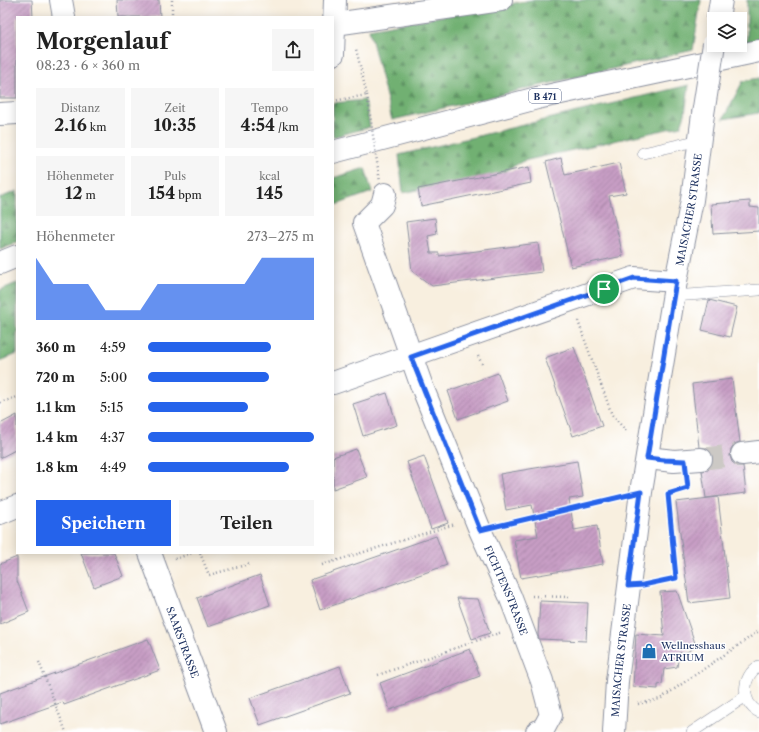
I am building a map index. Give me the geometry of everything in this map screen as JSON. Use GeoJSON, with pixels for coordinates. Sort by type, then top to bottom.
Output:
{"type":"FeatureCollection","features":[{"type":"Feature","properties":{"kind":"main road"},"geometry":{"type":"LineString","coordinates":[[61,0],[64,16]]}},
{"type":"Feature","properties":{"kind":"main road"},"geometry":{"type":"LineString","coordinates":[[334,0],[341,24],[334,50]]}},
{"type":"Feature","properties":{"kind":"main road"},"geometry":{"type":"LineString","coordinates":[[341,24],[500,0]]}},
{"type":"Feature","properties":{"kind":"main road"},"geometry":{"type":"LineString","coordinates":[[719,12],[721,0]]}},
{"type":"Feature","properties":{"kind":"main road","name":"B 471"},"geometry":{"type":"LineString","coordinates":[[334,152],[538,98],[759,51]]}},
{"type":"Feature","properties":{"kind":"main road","name":"MAISACHER STRASSE"},"geometry":{"type":"LineString","coordinates":[[614,732],[617,681],[641,492],[674,289],[692,200],[713,52]]}},
{"type":"Feature","properties":{"kind":"main road"},"geometry":{"type":"LineString","coordinates":[[0,114],[16,113]]}},
{"type":"Feature","properties":{"kind":"main road","name":"FICHTENSTRASSE"},"geometry":{"type":"LineString","coordinates":[[382,188],[382,205],[364,223],[411,357],[478,524],[510,596],[542,681],[551,715],[544,728],[537,732]]}},
{"type":"Feature","properties":{"kind":"main road"},"geometry":{"type":"LineString","coordinates":[[0,262],[16,256]]}},
{"type":"Feature","properties":{"kind":"main road"},"geometry":{"type":"LineString","coordinates":[[334,383],[634,278],[674,289]]}},
{"type":"Feature","properties":{"kind":"main road"},"geometry":{"type":"LineString","coordinates":[[649,448],[664,460],[693,460]]}},
{"type":"Feature","properties":{"kind":"main road"},"geometry":{"type":"LineString","coordinates":[[0,513],[16,506]]}},
{"type":"Feature","properties":{"kind":"main road","name":"SAARSTRASSE"},"geometry":{"type":"LineString","coordinates":[[150,554],[216,732]]}},
{"type":"Feature","properties":{"kind":"lane"},"geometry":{"type":"LineString","coordinates":[[643,153],[700,140]]}},
{"type":"Feature","properties":{"kind":"lane"},"geometry":{"type":"LineString","coordinates":[[674,289],[759,290]]}},
{"type":"Feature","properties":{"kind":"lane"},"geometry":{"type":"LineString","coordinates":[[759,666],[751,672],[747,679],[745,688],[746,696],[750,704],[759,712]]}},
{"type":"Feature","properties":{"kind":"lane"},"geometry":{"type":"LineString","coordinates":[[692,732],[746,696]]}},
{"type":"Feature","properties":{"kind":"path"},"geometry":{"type":"LineString","coordinates":[[172,0],[172,16]]}},
{"type":"Feature","properties":{"kind":"path"},"geometry":{"type":"LineString","coordinates":[[341,24],[349,40],[356,48],[367,95],[382,188]]}},
{"type":"Feature","properties":{"kind":"path"},"geometry":{"type":"LineString","coordinates":[[334,101],[367,95]]}},
{"type":"Feature","properties":{"kind":"path"},"geometry":{"type":"LineString","coordinates":[[571,300],[612,415],[629,434],[649,448]]}},
{"type":"Feature","properties":{"kind":"path"},"geometry":{"type":"LineString","coordinates":[[0,403],[16,397]]}},
{"type":"Feature","properties":{"kind":"path"},"geometry":{"type":"LineString","coordinates":[[628,586],[643,585],[676,578],[668,494],[688,488],[693,460]]}},
{"type":"Feature","properties":{"kind":"path"},"geometry":{"type":"LineString","coordinates":[[322,565],[478,524],[641,492]]}},
{"type":"Feature","properties":{"kind":"path"},"geometry":{"type":"LineString","coordinates":[[200,554],[209,575],[249,564]]}},
{"type":"Feature","properties":{"kind":"path"},"geometry":{"type":"LineString","coordinates":[[510,596],[569,597]]}},
{"type":"Feature","properties":{"kind":"path"},"geometry":{"type":"LineString","coordinates":[[378,675],[521,625]]}},
{"type":"Feature","properties":{"kind":"path"},"geometry":{"type":"LineString","coordinates":[[634,705],[660,699],[759,631]]}},
{"type":"Feature","properties":{"kind":"path"},"geometry":{"type":"LineString","coordinates":[[39,662],[66,732]]}},
{"type":"Feature","properties":{"kind":"green space"},"geometry":{"type":"Polygon","coordinates":[[[532,0],[701,0],[693,50],[392,120],[369,29],[532,0]]]}},
{"type":"Feature","properties":{"kind":"green space"},"geometry":{"type":"Polygon","coordinates":[[[747,0],[759,0],[759,39],[747,42],[747,0]]]}},
{"type":"Feature","properties":{"kind":"green space"},"geometry":{"type":"Polygon","coordinates":[[[759,78],[759,113],[723,119],[743,81],[759,78]]]}},
{"type":"Feature","properties":{"kind":"green space"},"geometry":{"type":"Polygon","coordinates":[[[689,85],[685,114],[681,126],[523,161],[502,173],[403,193],[399,155],[689,85]]]}},
{"type":"Feature","properties":{"kind":"green space"},"geometry":{"type":"Polygon","coordinates":[[[365,100],[370,127],[334,137],[334,103],[365,100]]]}},
{"type":"Feature","properties":{"kind":"green space"},"geometry":{"type":"Polygon","coordinates":[[[365,168],[372,192],[334,206],[334,178],[365,168]]]}},
{"type":"Feature","properties":{"kind":"green space"},"geometry":{"type":"Polygon","coordinates":[[[16,191],[16,242],[0,249],[0,198],[16,191]]]}},
{"type":"Feature","properties":{"kind":"green space"},"geometry":{"type":"Polygon","coordinates":[[[16,283],[16,354],[0,361],[0,290],[16,283]]]}},
{"type":"Feature","properties":{"kind":"building"},"geometry":{"type":"Polygon","coordinates":[[[0,0],[32,0],[33,16],[16,16],[16,98],[0,98],[0,0]]]}},
{"type":"Feature","properties":{"kind":"building"},"geometry":{"type":"Polygon","coordinates":[[[117,0],[159,0],[160,16],[118,16],[117,0]]]}},
{"type":"Feature","properties":{"kind":"building"},"geometry":{"type":"Polygon","coordinates":[[[561,158],[565,175],[619,163],[626,193],[609,196],[623,256],[571,267],[546,162],[561,158]]]}},
{"type":"Feature","properties":{"kind":"building"},"geometry":{"type":"Polygon","coordinates":[[[529,167],[531,183],[421,206],[418,189],[529,167]]]}},
{"type":"Feature","properties":{"kind":"building"},"geometry":{"type":"Polygon","coordinates":[[[750,201],[750,207],[759,208],[759,231],[713,234],[711,204],[750,201]]]}},
{"type":"Feature","properties":{"kind":"building"},"geometry":{"type":"Polygon","coordinates":[[[435,218],[437,234],[428,236],[431,253],[439,253],[439,256],[538,243],[542,272],[432,286],[412,271],[406,222],[435,218]]]}},
{"type":"Feature","properties":{"kind":"building"},"geometry":{"type":"Polygon","coordinates":[[[709,300],[737,307],[730,337],[702,330],[709,300]]]}},
{"type":"Feature","properties":{"kind":"building"},"geometry":{"type":"Polygon","coordinates":[[[574,347],[602,426],[573,436],[545,358],[574,347]]]}},
{"type":"Feature","properties":{"kind":"building"},"geometry":{"type":"Polygon","coordinates":[[[498,373],[508,401],[458,419],[448,391],[498,373]]]}},
{"type":"Feature","properties":{"kind":"building"},"geometry":{"type":"Polygon","coordinates":[[[732,379],[740,442],[734,444],[731,449],[730,456],[732,462],[737,466],[743,466],[746,493],[706,498],[702,471],[708,470],[712,465],[713,458],[712,452],[707,448],[699,447],[692,384],[732,379]]]}},
{"type":"Feature","properties":{"kind":"building"},"geometry":{"type":"Polygon","coordinates":[[[387,393],[397,425],[363,436],[353,404],[387,393]]]}},
{"type":"Feature","properties":{"kind":"building"},"geometry":{"type":"Polygon","coordinates":[[[16,416],[16,450],[0,458],[0,424],[16,416]]]}},
{"type":"Feature","properties":{"kind":"building"},"geometry":{"type":"Polygon","coordinates":[[[356,449],[367,477],[334,489],[334,457],[356,449]]]}},
{"type":"Feature","properties":{"kind":"building"},"geometry":{"type":"Polygon","coordinates":[[[424,456],[448,523],[431,529],[407,462],[424,456]]]}},
{"type":"Feature","properties":{"kind":"building"},"geometry":{"type":"Polygon","coordinates":[[[577,461],[583,497],[569,499],[574,530],[597,526],[603,564],[521,578],[514,540],[538,536],[532,505],[506,510],[500,474],[577,461]]]}},
{"type":"Feature","properties":{"kind":"building"},"geometry":{"type":"Polygon","coordinates":[[[718,497],[730,598],[689,603],[676,502],[718,497]]]}},
{"type":"Feature","properties":{"kind":"building"},"geometry":{"type":"Polygon","coordinates":[[[436,536],[447,565],[320,610],[310,580],[436,536]]]}},
{"type":"Feature","properties":{"kind":"building"},"geometry":{"type":"Polygon","coordinates":[[[81,554],[114,554],[123,576],[94,587],[81,554]]]}},
{"type":"Feature","properties":{"kind":"building"},"geometry":{"type":"Polygon","coordinates":[[[17,557],[17,581],[29,612],[0,624],[0,564],[17,557]]]}},
{"type":"Feature","properties":{"kind":"building"},"geometry":{"type":"Polygon","coordinates":[[[260,575],[270,605],[208,627],[197,598],[260,575]]]}},
{"type":"Feature","properties":{"kind":"building"},"geometry":{"type":"Polygon","coordinates":[[[677,591],[696,646],[687,652],[679,653],[677,667],[664,669],[662,684],[658,685],[658,689],[633,687],[636,634],[664,636],[660,592],[677,591]]]}},
{"type":"Feature","properties":{"kind":"building"},"geometry":{"type":"Polygon","coordinates":[[[457,598],[478,599],[490,633],[472,639],[457,598]]]}},
{"type":"Feature","properties":{"kind":"building"},"geometry":{"type":"Polygon","coordinates":[[[540,601],[588,603],[586,641],[539,639],[540,601]]]}},
{"type":"Feature","properties":{"kind":"building"},"geometry":{"type":"Polygon","coordinates":[[[148,639],[160,670],[64,705],[63,702],[0,724],[0,693],[148,639]]]}},
{"type":"Feature","properties":{"kind":"building"},"geometry":{"type":"Polygon","coordinates":[[[470,649],[480,676],[390,710],[380,683],[470,649]]]}},
{"type":"Feature","properties":{"kind":"building"},"geometry":{"type":"Polygon","coordinates":[[[340,666],[350,693],[260,725],[250,698],[340,666]]]}},
{"type":"Feature","properties":{"kind":"tunnel"},"geometry":{"type":"LineString","coordinates":[[701,459],[742,454]]}},
{"type":"Feature","properties":{"kind":"place","name":"Wellnesshaus ATRIUM"},"geometry":{"type":"Point","coordinates":[649,651]}},
{"type":"Feature","properties":{"kind":"route"},"geometry":{"type":"LineString","coordinates":[[634,278],[676,281],[647,458],[685,461],[688,488],[668,494],[676,578],[643,585],[628,586],[641,492],[480,530],[420,384],[411,357],[604,289],[634,278]]}}]}
